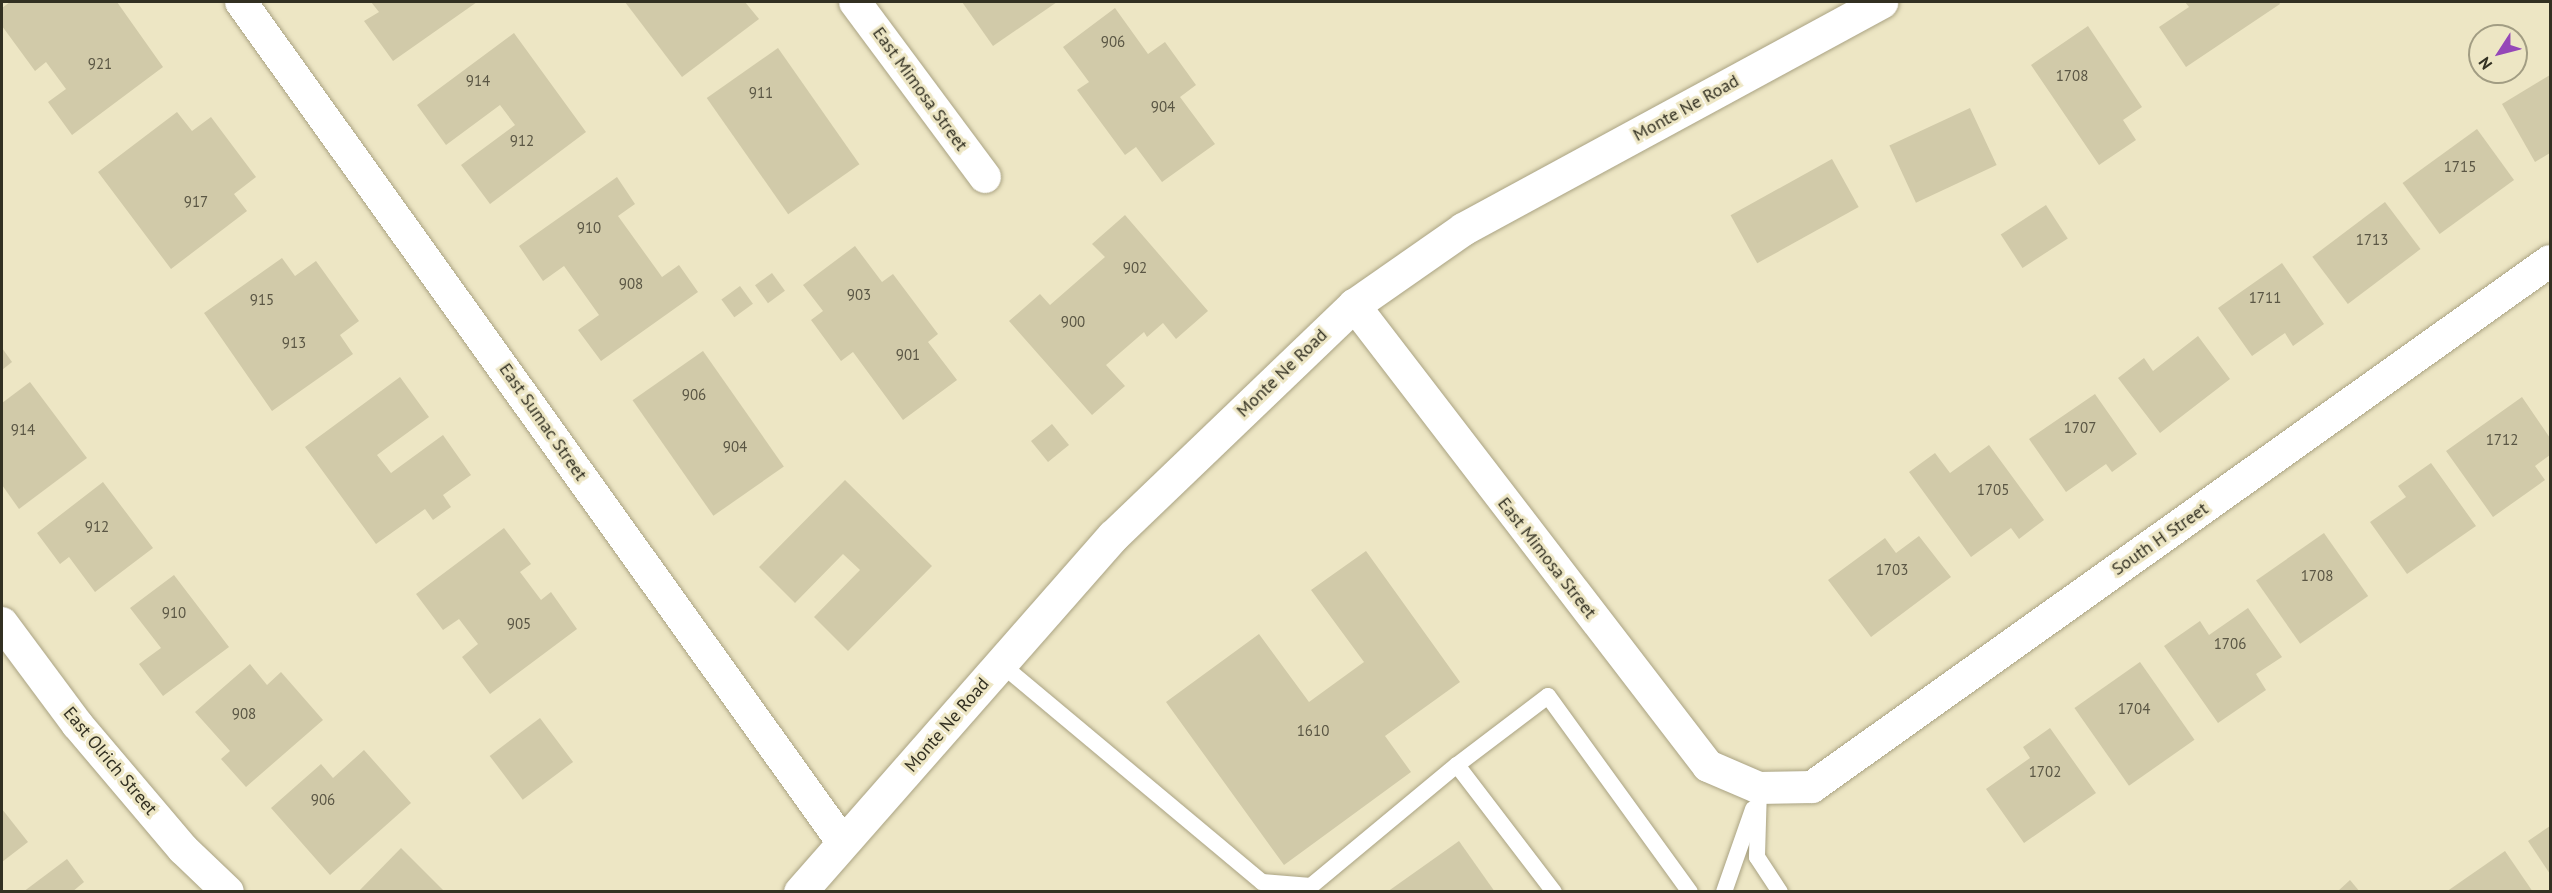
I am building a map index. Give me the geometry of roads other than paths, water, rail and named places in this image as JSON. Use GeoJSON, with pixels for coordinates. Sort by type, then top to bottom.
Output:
{"type":"FeatureCollection","features":[{"type":"Feature","properties":{"kind":"street","name":"East Sumac Street"},"geometry":{"type":"LineString","coordinates":[[241,2],[843,843]]}},
{"type":"Feature","properties":{"kind":"street","name":"East Mimosa Street"},"geometry":{"type":"LineString","coordinates":[[855,2],[985,177]]}},
{"type":"Feature","properties":{"kind":"street","name":"Monte Ne Road"},"geometry":{"type":"LineString","coordinates":[[800,891],[1113,536],[1354,304],[1463,229],[1881,2]]}},
{"type":"Feature","properties":{"kind":"street","name":"South H Street"},"geometry":{"type":"LineString","coordinates":[[1759,788],[1812,786],[2550,261]]}},
{"type":"Feature","properties":{"kind":"street","name":"East Mimosa Street"},"geometry":{"type":"LineString","coordinates":[[1354,304],[1708,766],[1759,788]]}},
{"type":"Feature","properties":{"kind":"street","name":"East Olrich Street"},"geometry":{"type":"LineString","coordinates":[[2,623],[77,724],[183,849],[228,891]]}},
{"type":"Feature","properties":{"kind":"lane"},"geometry":{"type":"LineString","coordinates":[[1001,664],[1262,882],[1311,886],[1457,765],[1548,696],[1690,891]]}},
{"type":"Feature","properties":{"kind":"lane"},"geometry":{"type":"LineString","coordinates":[[1457,765],[1554,891]]}},
{"type":"Feature","properties":{"kind":"lane"},"geometry":{"type":"LineString","coordinates":[[1724,891],[1759,788]]}},
{"type":"Feature","properties":{"kind":"lane"},"geometry":{"type":"LineString","coordinates":[[1759,788],[1757,857],[1780,891]]}}]}
